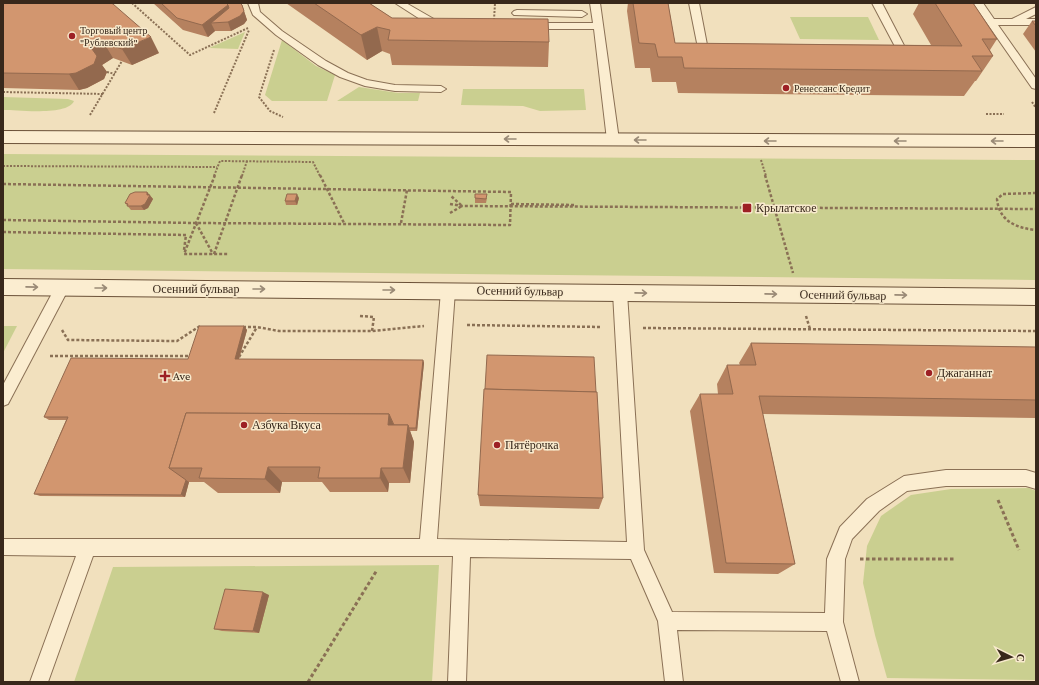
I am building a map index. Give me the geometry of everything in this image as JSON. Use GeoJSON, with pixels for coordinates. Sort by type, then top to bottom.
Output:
{"type":"FeatureCollection","features":[{"type":"Feature","properties":{"kind":"street"},"geometry":{"type":"LineString","coordinates":[[3,137],[1036,141]]}},
{"type":"Feature","properties":{"kind":"street","name":"Осенний бульвар"},"geometry":{"type":"LineString","coordinates":[[3,287],[1036,297]]}},
{"type":"Feature","properties":{"kind":"lane"},"geometry":{"type":"LineString","coordinates":[[253,3],[256,13],[279,33],[322,63],[344,75],[365,83],[395,88],[441,89]]}},
{"type":"Feature","properties":{"kind":"lane"},"geometry":{"type":"LineString","coordinates":[[400,3],[437,26],[451,26]]}},
{"type":"Feature","properties":{"kind":"lane"},"geometry":{"type":"LineString","coordinates":[[595,3],[613,140]]}},
{"type":"Feature","properties":{"kind":"lane"},"geometry":{"type":"LineString","coordinates":[[694,3],[704,53],[727,53]]}},
{"type":"Feature","properties":{"kind":"lane"},"geometry":{"type":"LineString","coordinates":[[877,3],[905,57],[889,57]]}},
{"type":"Feature","properties":{"kind":"lane"},"geometry":{"type":"LineString","coordinates":[[978,3],[1036,86]]}},
{"type":"Feature","properties":{"kind":"lane"},"geometry":{"type":"LineString","coordinates":[[1012,22],[1036,10]]}},
{"type":"Feature","properties":{"kind":"lane"},"geometry":{"type":"LineString","coordinates":[[517,13],[582,14]]}},
{"type":"Feature","properties":{"kind":"lane"},"geometry":{"type":"LineString","coordinates":[[556,14],[557,26]]}},
{"type":"Feature","properties":{"kind":"lane"},"geometry":{"type":"LineString","coordinates":[[991,22],[1036,22]]}},
{"type":"Feature","properties":{"kind":"lane"},"geometry":{"type":"LineString","coordinates":[[494,26],[598,26]]}},
{"type":"Feature","properties":{"kind":"lane"},"geometry":{"type":"LineString","coordinates":[[3,399],[62,288]]}},
{"type":"Feature","properties":{"kind":"lane"},"geometry":{"type":"LineString","coordinates":[[428,548],[448,291]]}},
{"type":"Feature","properties":{"kind":"lane"},"geometry":{"type":"LineString","coordinates":[[620,293],[636,551],[667,621],[674,682]]}},
{"type":"Feature","properties":{"kind":"lane"},"geometry":{"type":"LineString","coordinates":[[850,682],[834,622],[836,559],[846,533],[873,505],[904,484],[946,478],[1026,478],[1036,480]]}},
{"type":"Feature","properties":{"kind":"lane"},"geometry":{"type":"LineString","coordinates":[[39,682],[88,546]]}},
{"type":"Feature","properties":{"kind":"lane"},"geometry":{"type":"LineString","coordinates":[[3,547],[462,548],[636,551]]}},
{"type":"Feature","properties":{"kind":"lane"},"geometry":{"type":"LineString","coordinates":[[457,682],[462,548]]}},
{"type":"Feature","properties":{"kind":"lane"},"geometry":{"type":"LineString","coordinates":[[667,621],[834,622]]}},
{"type":"Feature","properties":{"kind":"path"},"geometry":{"type":"LineString","coordinates":[[132,3],[190,55],[250,27],[214,113]]}},
{"type":"Feature","properties":{"kind":"path"},"geometry":{"type":"LineString","coordinates":[[494,26],[495,3]]}},
{"type":"Feature","properties":{"kind":"path"},"geometry":{"type":"LineString","coordinates":[[279,33],[259,97],[270,111],[285,117]]}},
{"type":"Feature","properties":{"kind":"path"},"geometry":{"type":"LineString","coordinates":[[90,116],[122,61]]}},
{"type":"Feature","properties":{"kind":"path"},"geometry":{"type":"LineString","coordinates":[[107,72],[115,74]]}},
{"type":"Feature","properties":{"kind":"path"},"geometry":{"type":"LineString","coordinates":[[3,92],[103,94]]}},
{"type":"Feature","properties":{"kind":"path"},"geometry":{"type":"LineString","coordinates":[[986,114],[1004,114]]}},
{"type":"Feature","properties":{"kind":"path"},"geometry":{"type":"LineString","coordinates":[[755,140],[810,329],[1036,332]]}},
{"type":"Feature","properties":{"kind":"path"},"geometry":{"type":"LineString","coordinates":[[184,254],[220,161],[313,162],[344,223]]}},
{"type":"Feature","properties":{"kind":"path"},"geometry":{"type":"LineString","coordinates":[[213,254],[247,161]]}},
{"type":"Feature","properties":{"kind":"path"},"geometry":{"type":"LineString","coordinates":[[3,166],[217,167]]}},
{"type":"Feature","properties":{"kind":"path"},"geometry":{"type":"LineString","coordinates":[[3,184],[511,192],[510,225],[3,220]]}},
{"type":"Feature","properties":{"kind":"path"},"geometry":{"type":"LineString","coordinates":[[401,223],[407,190]]}},
{"type":"Feature","properties":{"kind":"path"},"geometry":{"type":"LineString","coordinates":[[1036,193],[1004,194],[997,199],[996,208],[1003,218],[1014,226],[1026,230],[1036,230]]}},
{"type":"Feature","properties":{"kind":"path"},"geometry":{"type":"LineString","coordinates":[[451,196],[462,206]]}},
{"type":"Feature","properties":{"kind":"path"},"geometry":{"type":"LineString","coordinates":[[450,204],[462,206],[1036,210]]}},
{"type":"Feature","properties":{"kind":"path"},"geometry":{"type":"LineString","coordinates":[[511,204],[996,208]]}},
{"type":"Feature","properties":{"kind":"path"},"geometry":{"type":"LineString","coordinates":[[450,213],[462,206]]}},
{"type":"Feature","properties":{"kind":"path"},"geometry":{"type":"LineString","coordinates":[[196,223],[213,254]]}},
{"type":"Feature","properties":{"kind":"path"},"geometry":{"type":"LineString","coordinates":[[3,232],[186,235],[184,254]]}},
{"type":"Feature","properties":{"kind":"path"},"geometry":{"type":"LineString","coordinates":[[184,254],[228,254]]}},
{"type":"Feature","properties":{"kind":"path"},"geometry":{"type":"LineString","coordinates":[[360,316],[374,316],[372,331]]}},
{"type":"Feature","properties":{"kind":"path"},"geometry":{"type":"LineString","coordinates":[[239,357],[257,327]]}},
{"type":"Feature","properties":{"kind":"path"},"geometry":{"type":"LineString","coordinates":[[44,356],[193,356]]}},
{"type":"Feature","properties":{"kind":"path"},"geometry":{"type":"LineString","coordinates":[[989,478],[1019,550]]}},
{"type":"Feature","properties":{"kind":"path"},"geometry":{"type":"LineString","coordinates":[[308,682],[390,548]]}},
{"type":"Feature","properties":{"kind":"path"},"geometry":{"type":"LineString","coordinates":[[836,559],[955,559]]}},
{"type":"Feature","properties":{"kind":"green space"},"geometry":{"type":"Polygon","coordinates":[[[790,17],[868,17],[879,40],[800,39],[790,17]]]}},
{"type":"Feature","properties":{"kind":"green space"},"geometry":{"type":"Polygon","coordinates":[[[245,32],[238,49],[209,48],[245,32]]]}},
{"type":"Feature","properties":{"kind":"green space"},"geometry":{"type":"Polygon","coordinates":[[[282,40],[316,66],[335,75],[327,101],[272,101],[265,95],[282,40]]]}},
{"type":"Feature","properties":{"kind":"green space"},"geometry":{"type":"Polygon","coordinates":[[[359,87],[398,93],[420,93],[418,101],[337,101],[359,87]]]}},
{"type":"Feature","properties":{"kind":"green space"},"geometry":{"type":"Polygon","coordinates":[[[463,89],[584,89],[586,110],[540,111],[523,106],[461,105],[463,89]]]}},
{"type":"Feature","properties":{"kind":"green space"},"geometry":{"type":"Polygon","coordinates":[[[3,97],[68,99],[74,101],[70,106],[62,109],[42,111],[3,110],[3,97]]]}},
{"type":"Feature","properties":{"kind":"green space"},"geometry":{"type":"Polygon","coordinates":[[[3,154],[1036,160],[1036,280],[3,269],[3,154]]]}},
{"type":"Feature","properties":{"kind":"green space"},"geometry":{"type":"Polygon","coordinates":[[[3,326],[17,326],[3,353],[3,326]]]}},
{"type":"Feature","properties":{"kind":"green space"},"geometry":{"type":"Polygon","coordinates":[[[1029,488],[1036,491],[1036,680],[887,678],[863,583],[867,546],[881,516],[911,495],[951,489],[1029,488]]]}},
{"type":"Feature","properties":{"kind":"green space"},"geometry":{"type":"Polygon","coordinates":[[[439,565],[432,682],[74,682],[113,567],[439,565]]]}},
{"type":"Feature","properties":{"kind":"building","name":"Торговый центр \"Рублевский\""},"geometry":{"type":"Polygon","coordinates":[[[3,3],[111,3],[151,37],[122,49],[104,43],[92,49],[97,56],[94,64],[76,73],[3,73],[3,3]]]}},
{"type":"Feature","properties":{"kind":"building"},"geometry":{"type":"Polygon","coordinates":[[[161,3],[226,3],[228,5],[202,25],[177,18],[161,3]]]}},
{"type":"Feature","properties":{"kind":"building"},"geometry":{"type":"Polygon","coordinates":[[[226,3],[240,3],[244,11],[240,16],[228,22],[211,23],[229,8],[226,3]]]}},
{"type":"Feature","properties":{"kind":"building"},"geometry":{"type":"Polygon","coordinates":[[[314,3],[369,3],[392,18],[548,19],[549,42],[388,40],[390,30],[377,27],[361,35],[314,3]]]}},
{"type":"Feature","properties":{"kind":"building"},"geometry":{"type":"Polygon","coordinates":[[[633,3],[668,3],[675,43],[962,46],[935,3],[973,3],[997,39],[982,39],[993,56],[972,56],[982,71],[684,68],[682,57],[658,57],[655,44],[639,43],[633,3]]]}},
{"type":"Feature","properties":{"kind":"building"},"geometry":{"type":"Polygon","coordinates":[[[135,192],[147,192],[147,195],[150,195],[145,204],[141,206],[127,206],[128,204],[125,203],[130,194],[135,192]]]}},
{"type":"Feature","properties":{"kind":"building"},"geometry":{"type":"Polygon","coordinates":[[[287,194],[297,194],[295,201],[285,201],[287,194]]]}},
{"type":"Feature","properties":{"kind":"building"},"geometry":{"type":"Polygon","coordinates":[[[475,194],[487,194],[486,199],[475,198],[475,194]]]}},
{"type":"Feature","properties":{"kind":"building","name":"Азбука Вкуса"},"geometry":{"type":"Polygon","coordinates":[[[199,326],[244,326],[235,359],[423,360],[416,428],[409,428],[408,425],[394,425],[389,414],[186,413],[169,468],[186,480],[181,495],[34,494],[68,417],[44,417],[71,358],[188,359],[199,326]]]}},
{"type":"Feature","properties":{"kind":"building"},"geometry":{"type":"Polygon","coordinates":[[[751,343],[1036,347],[1036,400],[759,396],[795,564],[726,563],[700,394],[733,394],[727,365],[756,365],[751,343]]]}},
{"type":"Feature","properties":{"kind":"building"},"geometry":{"type":"Polygon","coordinates":[[[487,355],[594,357],[596,392],[485,389],[487,355]]]}},
{"type":"Feature","properties":{"kind":"building"},"geometry":{"type":"Polygon","coordinates":[[[484,389],[597,392],[603,498],[478,495],[484,389]]]}},
{"type":"Feature","properties":{"kind":"building"},"geometry":{"type":"Polygon","coordinates":[[[186,413],[389,414],[388,425],[408,425],[403,468],[381,468],[380,478],[318,478],[320,467],[268,467],[265,479],[199,478],[202,468],[169,468],[186,413]]]}},
{"type":"Feature","properties":{"kind":"building"},"geometry":{"type":"Polygon","coordinates":[[[225,589],[263,592],[253,631],[214,629],[225,589]]]}},
{"type":"Feature","properties":{"kind":"place","name":"Торговый центр \"Рублевский\""},"geometry":{"type":"Point","coordinates":[72,36]}},
{"type":"Feature","properties":{"kind":"place","name":"Ренессанс Кредит"},"geometry":{"type":"Point","coordinates":[786,88]}},
{"type":"Feature","properties":{"kind":"place","name":"Крылатское"},"geometry":{"type":"Point","coordinates":[747,208]}},
{"type":"Feature","properties":{"kind":"place","name":"Джаганнат"},"geometry":{"type":"Point","coordinates":[929,373]}},
{"type":"Feature","properties":{"kind":"place","name":"Ave"},"geometry":{"type":"Point","coordinates":[165,376]}},
{"type":"Feature","properties":{"kind":"place","name":"Азбука Вкуса"},"geometry":{"type":"Point","coordinates":[244,425]}},
{"type":"Feature","properties":{"kind":"place","name":"Пятёрочка"},"geometry":{"type":"Point","coordinates":[497,445]}}]}
